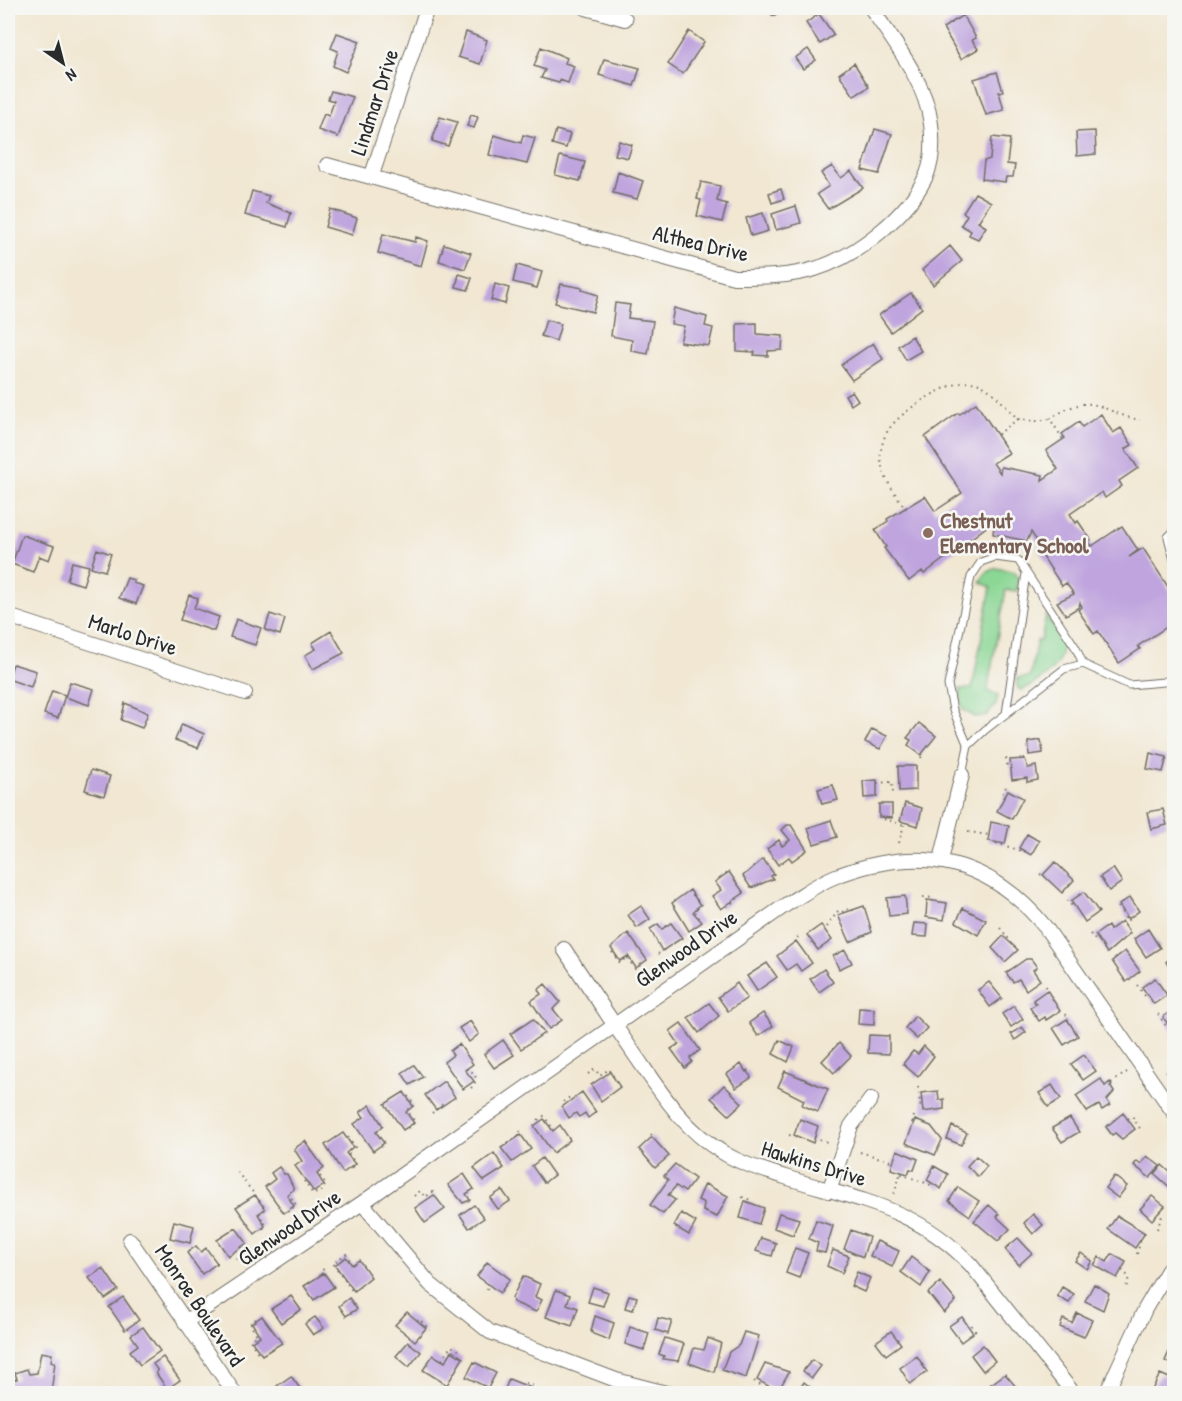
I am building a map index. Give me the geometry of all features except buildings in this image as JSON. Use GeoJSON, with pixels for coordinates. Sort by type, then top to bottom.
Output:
{"type":"FeatureCollection","features":[{"type":"Feature","properties":{"kind":"street","name":"Lindmar Drive"},"geometry":{"type":"LineString","coordinates":[[372,175],[427,8]]}},
{"type":"Feature","properties":{"kind":"street"},"geometry":{"type":"LineString","coordinates":[[586,8],[625,19]]}},
{"type":"Feature","properties":{"kind":"street","name":"Althea Drive"},"geometry":{"type":"LineString","coordinates":[[327,165],[372,175],[734,277],[774,278],[815,269],[849,255],[877,235],[914,195],[927,173],[932,151],[931,123],[924,96],[904,57],[871,8]]}},
{"type":"Feature","properties":{"kind":"street","name":"Marlo Drive"},"geometry":{"type":"LineString","coordinates":[[8,616],[245,693]]}},
{"type":"Feature","properties":{"kind":"street"},"geometry":{"type":"LineString","coordinates":[[941,860],[962,775]]}},
{"type":"Feature","properties":{"kind":"street","name":"Glenwood Drive"},"geometry":{"type":"LineString","coordinates":[[185,1322],[362,1203],[787,904],[838,875],[888,861],[941,860],[975,871],[1006,888],[1027,905],[1046,928],[1174,1113]]}},
{"type":"Feature","properties":{"kind":"street","name":"Hawkins Drive"},"geometry":{"type":"LineString","coordinates":[[564,949],[663,1096],[682,1120],[701,1137],[721,1152],[744,1164],[885,1206],[914,1220],[954,1248],[1074,1394]]}},
{"type":"Feature","properties":{"kind":"street"},"geometry":{"type":"LineString","coordinates":[[829,1191],[851,1126],[871,1099]]}},
{"type":"Feature","properties":{"kind":"street"},"geometry":{"type":"LineString","coordinates":[[362,1203],[429,1284],[490,1332],[613,1387],[670,1394]]}},
{"type":"Feature","properties":{"kind":"street","name":"Monroe Boulevard"},"geometry":{"type":"LineString","coordinates":[[130,1240],[235,1394]]}},
{"type":"Feature","properties":{"kind":"street"},"geometry":{"type":"LineString","coordinates":[[1106,1394],[1144,1309],[1174,1260]]}},
{"type":"Feature","properties":{"kind":"lane"},"geometry":{"type":"LineString","coordinates":[[1174,531],[1168,537],[1174,560]]}},
{"type":"Feature","properties":{"kind":"lane"},"geometry":{"type":"LineString","coordinates":[[962,775],[968,746],[953,710],[948,685],[970,577],[981,562],[995,557],[1018,560],[1076,648],[1083,664]]}},
{"type":"Feature","properties":{"kind":"lane"},"geometry":{"type":"LineString","coordinates":[[1006,714],[1026,573]]}},
{"type":"Feature","properties":{"kind":"lane"},"geometry":{"type":"LineString","coordinates":[[968,746],[1064,669],[1083,664],[1129,685],[1164,682],[1174,677]]}},
{"type":"Feature","properties":{"kind":"path"},"geometry":{"type":"LineString","coordinates":[[906,509],[883,472],[881,452],[890,428],[934,394],[954,383],[967,380],[990,390],[1018,419],[1037,421],[1050,418],[1084,402],[1100,405],[1140,420]]}},
{"type":"Feature","properties":{"kind":"path"},"geometry":{"type":"LineString","coordinates":[[1050,418],[1063,439]]}},
{"type":"Feature","properties":{"kind":"path"},"geometry":{"type":"LineString","coordinates":[[997,435],[1018,419]]}},
{"type":"Feature","properties":{"kind":"path"},"geometry":{"type":"LineString","coordinates":[[921,758],[923,753]]}},
{"type":"Feature","properties":{"kind":"path"},"geometry":{"type":"LineString","coordinates":[[1006,758],[1007,766],[1011,765]]}},
{"type":"Feature","properties":{"kind":"path"},"geometry":{"type":"LineString","coordinates":[[878,783],[892,782],[893,793]]}},
{"type":"Feature","properties":{"kind":"path"},"geometry":{"type":"LineString","coordinates":[[1004,797],[1001,796],[1006,787]]}},
{"type":"Feature","properties":{"kind":"path"},"geometry":{"type":"LineString","coordinates":[[884,819],[904,825],[899,843]]}},
{"type":"Feature","properties":{"kind":"path"},"geometry":{"type":"LineString","coordinates":[[968,832],[989,835]]}},
{"type":"Feature","properties":{"kind":"path"},"geometry":{"type":"LineString","coordinates":[[996,843],[1025,852]]}},
{"type":"Feature","properties":{"kind":"path"},"geometry":{"type":"LineString","coordinates":[[1040,874],[1046,877]]}},
{"type":"Feature","properties":{"kind":"path"},"geometry":{"type":"LineString","coordinates":[[689,890],[701,905],[694,910],[701,921]]}},
{"type":"Feature","properties":{"kind":"path"},"geometry":{"type":"LineString","coordinates":[[924,897],[933,898],[932,901]]}},
{"type":"Feature","properties":{"kind":"path"},"geometry":{"type":"LineString","coordinates":[[727,907],[738,898]]}},
{"type":"Feature","properties":{"kind":"path"},"geometry":{"type":"LineString","coordinates":[[1067,900],[1071,905],[1072,903]]}},
{"type":"Feature","properties":{"kind":"path"},"geometry":{"type":"LineString","coordinates":[[1118,907],[1128,920],[1125,926]]}},
{"type":"Feature","properties":{"kind":"path"},"geometry":{"type":"LineString","coordinates":[[827,927],[840,908]]}},
{"type":"Feature","properties":{"kind":"path"},"geometry":{"type":"LineString","coordinates":[[843,912],[851,908],[853,911]]}},
{"type":"Feature","properties":{"kind":"path"},"geometry":{"type":"LineString","coordinates":[[1000,928],[1008,938],[1007,940]]}},
{"type":"Feature","properties":{"kind":"path"},"geometry":{"type":"LineString","coordinates":[[1090,934],[1096,941],[1098,940]]}},
{"type":"Feature","properties":{"kind":"path"},"geometry":{"type":"LineString","coordinates":[[794,943],[798,938]]}},
{"type":"Feature","properties":{"kind":"path"},"geometry":{"type":"LineString","coordinates":[[658,954],[665,949]]}},
{"type":"Feature","properties":{"kind":"path"},"geometry":{"type":"LineString","coordinates":[[612,952],[620,963],[627,957],[635,969],[641,964]]}},
{"type":"Feature","properties":{"kind":"path"},"geometry":{"type":"LineString","coordinates":[[1137,985],[1146,998],[1148,996]]}},
{"type":"Feature","properties":{"kind":"path"},"geometry":{"type":"LineString","coordinates":[[1046,986],[1048,992]]}},
{"type":"Feature","properties":{"kind":"path"},"geometry":{"type":"LineString","coordinates":[[1066,1014],[1069,1023]]}},
{"type":"Feature","properties":{"kind":"path"},"geometry":{"type":"LineString","coordinates":[[1158,1014],[1166,1026],[1168,1024]]}},
{"type":"Feature","properties":{"kind":"path"},"geometry":{"type":"LineString","coordinates":[[1166,1072],[1174,1066]]}},
{"type":"Feature","properties":{"kind":"path"},"geometry":{"type":"LineString","coordinates":[[466,1069],[473,1072],[476,1077],[475,1084],[470,1089]]}},
{"type":"Feature","properties":{"kind":"path"},"geometry":{"type":"LineString","coordinates":[[588,1074],[595,1069],[600,1076],[609,1070],[619,1086]]}},
{"type":"Feature","properties":{"kind":"path"},"geometry":{"type":"LineString","coordinates":[[1111,1083],[1127,1072]]}},
{"type":"Feature","properties":{"kind":"path"},"geometry":{"type":"LineString","coordinates":[[918,1087],[921,1110]]}},
{"type":"Feature","properties":{"kind":"path"},"geometry":{"type":"LineString","coordinates":[[408,1096],[414,1105],[407,1110],[415,1122],[408,1128]]}},
{"type":"Feature","properties":{"kind":"path"},"geometry":{"type":"LineString","coordinates":[[562,1102],[570,1097],[572,1099]]}},
{"type":"Feature","properties":{"kind":"path"},"geometry":{"type":"LineString","coordinates":[[432,1113],[443,1104]]}},
{"type":"Feature","properties":{"kind":"path"},"geometry":{"type":"LineString","coordinates":[[538,1120],[544,1116],[554,1130]]}},
{"type":"Feature","properties":{"kind":"path"},"geometry":{"type":"LineString","coordinates":[[914,1116],[912,1122],[914,1123]]}},
{"type":"Feature","properties":{"kind":"path"},"geometry":{"type":"LineString","coordinates":[[1128,1119],[1131,1116],[1141,1130]]}},
{"type":"Feature","properties":{"kind":"path"},"geometry":{"type":"LineString","coordinates":[[519,1136],[517,1134],[523,1130]]}},
{"type":"Feature","properties":{"kind":"path"},"geometry":{"type":"LineString","coordinates":[[377,1131],[386,1143],[379,1148]]}},
{"type":"Feature","properties":{"kind":"path"},"geometry":{"type":"LineString","coordinates":[[651,1134],[658,1144]]}},
{"type":"Feature","properties":{"kind":"path"},"geometry":{"type":"LineString","coordinates":[[789,1135],[798,1137]]}},
{"type":"Feature","properties":{"kind":"path"},"geometry":{"type":"LineString","coordinates":[[348,1137],[355,1147],[347,1152],[356,1164],[350,1170]]}},
{"type":"Feature","properties":{"kind":"path"},"geometry":{"type":"LineString","coordinates":[[814,1137],[830,1143]]}},
{"type":"Feature","properties":{"kind":"path"},"geometry":{"type":"LineString","coordinates":[[860,1152],[894,1162]]}},
{"type":"Feature","properties":{"kind":"path"},"geometry":{"type":"LineString","coordinates":[[237,1172],[266,1209],[260,1214],[266,1225],[261,1232]]}},
{"type":"Feature","properties":{"kind":"path"},"geometry":{"type":"LineString","coordinates":[[304,1181],[313,1194],[321,1192],[326,1184],[317,1172]]}},
{"type":"Feature","properties":{"kind":"path"},"geometry":{"type":"LineString","coordinates":[[894,1194],[901,1173],[931,1185]]}},
{"type":"Feature","properties":{"kind":"path"},"geometry":{"type":"LineString","coordinates":[[414,1196],[420,1191],[425,1197],[433,1192],[435,1196]]}},
{"type":"Feature","properties":{"kind":"path"},"geometry":{"type":"LineString","coordinates":[[288,1193],[296,1205],[290,1210]]}},
{"type":"Feature","properties":{"kind":"path"},"geometry":{"type":"LineString","coordinates":[[742,1197],[751,1200],[749,1203]]}},
{"type":"Feature","properties":{"kind":"path"},"geometry":{"type":"LineString","coordinates":[[1158,1229],[1162,1216],[1160,1212]]}},
{"type":"Feature","properties":{"kind":"path"},"geometry":{"type":"LineString","coordinates":[[1137,1254],[1141,1239]]}},
{"type":"Feature","properties":{"kind":"path"},"geometry":{"type":"LineString","coordinates":[[236,1260],[243,1254],[239,1248]]}},
{"type":"Feature","properties":{"kind":"path"},"geometry":{"type":"LineString","coordinates":[[353,1265],[346,1254],[333,1263],[353,1292],[360,1287]]}},
{"type":"Feature","properties":{"kind":"path"},"geometry":{"type":"LineString","coordinates":[[322,1274],[320,1272],[325,1268]]}},
{"type":"Feature","properties":{"kind":"path"},"geometry":{"type":"LineString","coordinates":[[1122,1270],[1129,1277],[1126,1288]]}},
{"type":"Feature","properties":{"kind":"path"},"geometry":{"type":"LineString","coordinates":[[486,1282],[486,1287],[491,1292]]}},
{"type":"Feature","properties":{"kind":"path"},"geometry":{"type":"LineString","coordinates":[[256,1319],[250,1323],[258,1336],[249,1340],[258,1353]]}},
{"type":"Feature","properties":{"kind":"path"},"geometry":{"type":"LineString","coordinates":[[417,1321],[419,1319],[430,1330]]}},
{"type":"Feature","properties":{"kind":"path"},"geometry":{"type":"LineString","coordinates":[[967,1324],[970,1323],[978,1335]]}},
{"type":"Feature","properties":{"kind":"path"},"geometry":{"type":"LineString","coordinates":[[442,1360],[451,1346],[459,1350]]}},
{"type":"Feature","properties":{"kind":"path"},"geometry":{"type":"LineString","coordinates":[[754,1381],[765,1388],[767,1385]]}},
{"type":"Feature","properties":{"kind":"path"},"geometry":{"type":"LineString","coordinates":[[522,1385],[523,1382],[534,1386]]}},
{"type":"Feature","properties":{"kind":"green space"},"geometry":{"type":"Polygon","coordinates":[[[996,568],[1015,572],[1018,577],[1017,591],[1006,590],[987,691],[998,695],[996,705],[987,715],[975,717],[962,709],[960,689],[972,689],[991,587],[980,582],[986,573],[996,568]]]}},
{"type":"Feature","properties":{"kind":"green space"},"geometry":{"type":"Polygon","coordinates":[[[1046,615],[1060,642],[1062,649],[1060,657],[1057,664],[1041,679],[1020,690],[1017,687],[1017,678],[1030,677],[1037,640],[1041,640],[1046,615]]]}},
{"type":"Feature","properties":{"kind":"place","name":"Chestnut Elementary School"},"geometry":{"type":"Point","coordinates":[928,533]}}]}
